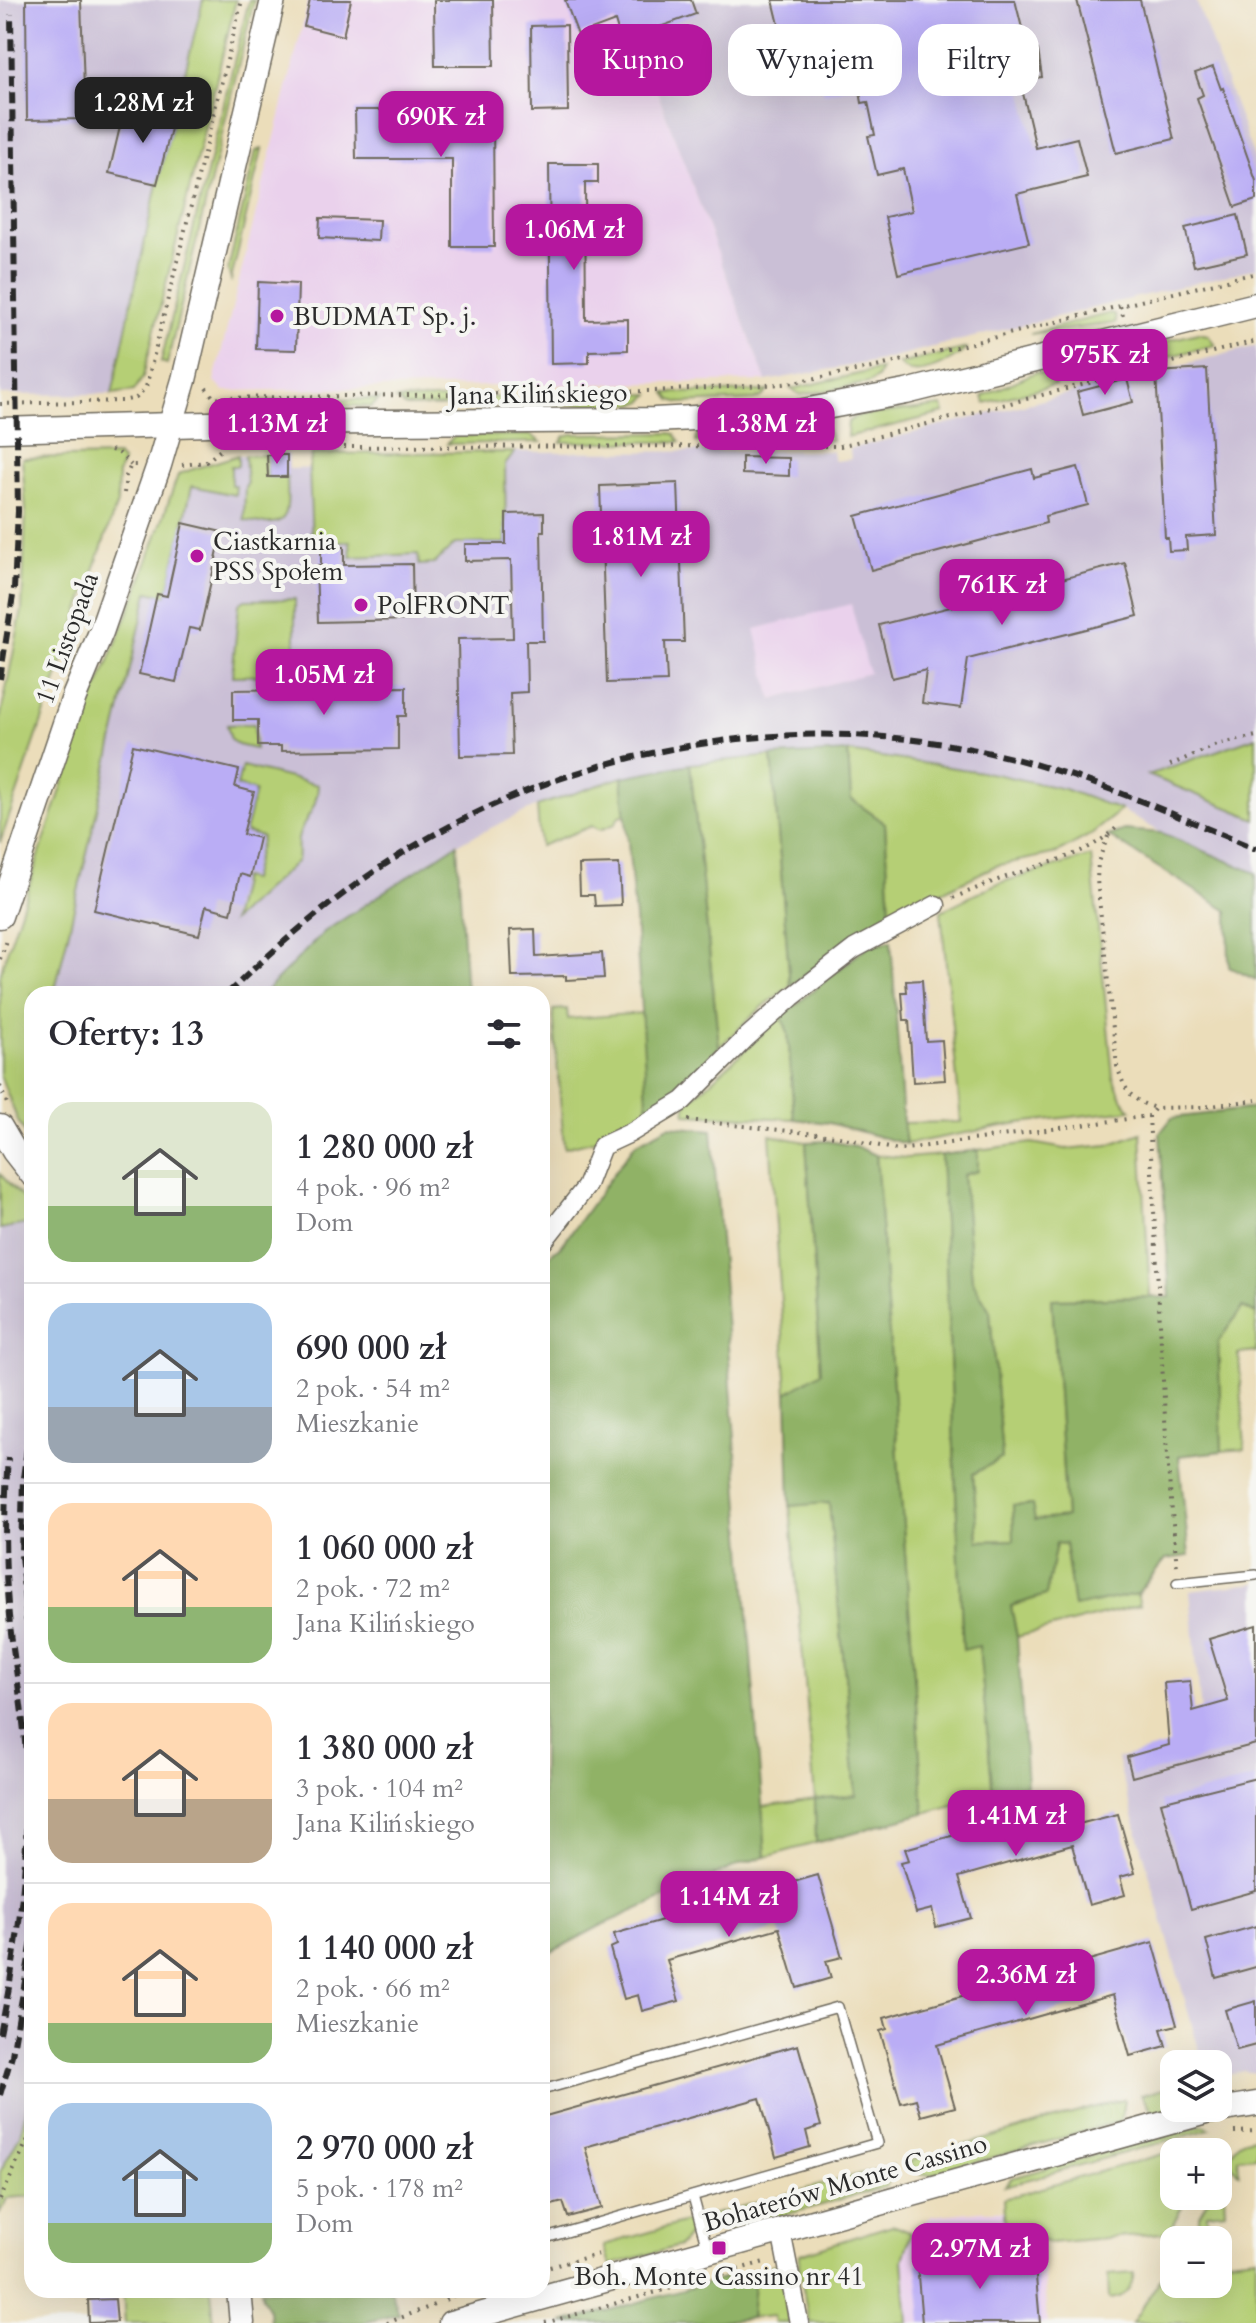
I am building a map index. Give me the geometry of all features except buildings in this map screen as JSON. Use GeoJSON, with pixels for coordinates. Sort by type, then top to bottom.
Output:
{"type":"FeatureCollection","features":[{"type":"Feature","properties":{"kind":"street","name":"11 Listopada"},"geometry":{"type":"LineString","coordinates":[[0,916],[74,697],[101,632],[153,485],[171,425],[273,0]]}},
{"type":"Feature","properties":{"kind":"street","name":"Jana Kilińskiego"},"geometry":{"type":"LineString","coordinates":[[0,430],[654,420],[793,413],[916,390],[1256,305]]}},
{"type":"Feature","properties":{"kind":"street"},"geometry":{"type":"LineString","coordinates":[[550,1233],[586,1187],[602,1146],[683,1101],[747,1037],[833,964],[877,935],[936,905]]}},
{"type":"Feature","properties":{"kind":"street"},"geometry":{"type":"LineString","coordinates":[[0,1127],[24,1164]]}},
{"type":"Feature","properties":{"kind":"street","name":"Bohaterów Monte Cassino"},"geometry":{"type":"LineString","coordinates":[[550,2296],[1206,2112],[1256,2104]]}},
{"type":"Feature","properties":{"kind":"street"},"geometry":{"type":"LineString","coordinates":[[781,2231],[799,2323]]}},
{"type":"Feature","properties":{"kind":"street"},"geometry":{"type":"LineString","coordinates":[[240,2298],[242,2323]]}},
{"type":"Feature","properties":{"kind":"street","name":"Bohaterów Monte Cassino"},"geometry":{"type":"LineString","coordinates":[[451,2323],[541,2298]]}},
{"type":"Feature","properties":{"kind":"lane"},"geometry":{"type":"LineString","coordinates":[[1177,1583],[1256,1575]]}},
{"type":"Feature","properties":{"kind":"lane"},"geometry":{"type":"LineString","coordinates":[[550,2088],[838,2007],[877,2143],[550,2237]]}},
{"type":"Feature","properties":{"kind":"lane"},"geometry":{"type":"LineString","coordinates":[[693,2196],[708,2252]]}},
{"type":"Feature","properties":{"kind":"path"},"geometry":{"type":"LineString","coordinates":[[0,404],[122,401],[136,398],[146,387],[242,0]]}},
{"type":"Feature","properties":{"kind":"path"},"geometry":{"type":"LineString","coordinates":[[199,383],[214,398],[653,391],[783,384],[872,368],[1256,273]]}},
{"type":"Feature","properties":{"kind":"path"},"geometry":{"type":"LineString","coordinates":[[1120,306],[1124,320]]}},
{"type":"Feature","properties":{"kind":"path"},"geometry":{"type":"LineString","coordinates":[[1134,361],[1136,371]]}},
{"type":"Feature","properties":{"kind":"path"},"geometry":{"type":"LineString","coordinates":[[223,398],[224,406]]}},
{"type":"Feature","properties":{"kind":"path"},"geometry":{"type":"LineString","coordinates":[[173,465],[206,462],[226,446]]}},
{"type":"Feature","properties":{"kind":"path"},"geometry":{"type":"LineString","coordinates":[[1170,765],[1217,745],[1256,736]]}},
{"type":"Feature","properties":{"kind":"path"},"geometry":{"type":"LineString","coordinates":[[936,905],[1004,878],[1079,854],[1118,826]]}},
{"type":"Feature","properties":{"kind":"path"},"geometry":{"type":"LineString","coordinates":[[1108,836],[1098,862],[1097,880],[1117,1066],[1123,1085],[1137,1102],[1155,1108],[1203,1107],[1256,1100]]}},
{"type":"Feature","properties":{"kind":"path"},"geometry":{"type":"LineString","coordinates":[[1155,1108],[1149,1116],[1177,1583]]}},
{"type":"Feature","properties":{"kind":"path"},"geometry":{"type":"LineString","coordinates":[[657,1118],[735,1123],[835,1136],[898,1150],[1149,1116]]}},
{"type":"Feature","properties":{"kind":"path"},"geometry":{"type":"LineString","coordinates":[[0,2200],[24,2148]]}},
{"type":"Feature","properties":{"kind":"path"},"geometry":{"type":"LineString","coordinates":[[550,2267],[599,2254],[603,2268]]}},
{"type":"Feature","properties":{"kind":"path"},"geometry":{"type":"LineString","coordinates":[[387,2323],[447,2298]]}},
{"type":"Feature","properties":{"kind":"shaded area"},"geometry":{"type":"Polygon","coordinates":[[[0,0],[206,0],[112,394],[0,395],[0,0]]]}},
{"type":"Feature","properties":{"kind":"shaded area"},"geometry":{"type":"Polygon","coordinates":[[[309,0],[623,0],[632,24],[574,24],[574,96],[659,96],[766,381],[224,391],[214,381],[309,0]]]}},
{"type":"Feature","properties":{"kind":"shaded area"},"geometry":{"type":"Polygon","coordinates":[[[623,0],[1196,0],[1256,163],[1256,268],[876,361],[766,381],[659,96],[712,96],[712,24],[632,24],[623,0]]]}},
{"type":"Feature","properties":{"kind":"shaded area"},"geometry":{"type":"Polygon","coordinates":[[[1256,346],[1256,737],[1149,775],[1256,819],[1256,873],[1162,833],[1121,810],[1064,789],[995,774],[848,752],[741,758],[622,777],[537,806],[457,844],[324,932],[271,986],[56,986],[168,504],[212,465],[238,455],[288,454],[289,469],[504,465],[515,452],[832,451],[835,461],[851,459],[850,449],[1256,346]],[[851,604],[755,629],[772,700],[869,673],[851,604]]]}},
{"type":"Feature","properties":{"kind":"shaded area"},"geometry":{"type":"Polygon","coordinates":[[[851,603],[870,673],[772,700],[754,629],[851,603]]]}},
{"type":"Feature","properties":{"kind":"shaded area"},"geometry":{"type":"Polygon","coordinates":[[[24,1224],[24,2118],[20,2135],[0,2172],[0,1229],[24,1224]]]}},
{"type":"Feature","properties":{"kind":"shaded area"},"geometry":{"type":"Polygon","coordinates":[[[1256,1583],[1256,2073],[1232,2073],[1232,2050],[1199,2050],[1117,1759],[1203,1736],[1190,1591],[1256,1583]]]}},
{"type":"Feature","properties":{"kind":"shaded area"},"geometry":{"type":"Polygon","coordinates":[[[1004,2211],[1006,2242],[1041,2240],[1047,2323],[908,2323],[903,2260],[911,2233],[932,2216],[1004,2211]]]}},
{"type":"Feature","properties":{"kind":"green space"},"geometry":{"type":"Polygon","coordinates":[[[203,0],[236,0],[143,377],[134,391],[112,394],[157,184],[203,0]]]}},
{"type":"Feature","properties":{"kind":"green space"},"geometry":{"type":"Polygon","coordinates":[[[249,0],[254,0],[167,364],[161,362],[249,0]]]}},
{"type":"Feature","properties":{"kind":"green space"},"geometry":{"type":"Polygon","coordinates":[[[262,149],[231,280],[228,270],[256,151],[262,149]]]}},
{"type":"Feature","properties":{"kind":"green space"},"geometry":{"type":"Polygon","coordinates":[[[1111,313],[1116,323],[1030,334],[1111,313]]]}},
{"type":"Feature","properties":{"kind":"green space"},"geometry":{"type":"Polygon","coordinates":[[[1198,333],[1208,335],[1215,345],[1143,363],[1139,360],[1136,348],[1198,333]]]}},
{"type":"Feature","properties":{"kind":"green space"},"geometry":{"type":"Polygon","coordinates":[[[968,348],[924,371],[906,370],[899,364],[968,348]]]}},
{"type":"Feature","properties":{"kind":"green space"},"geometry":{"type":"Polygon","coordinates":[[[1123,351],[1125,367],[1073,381],[1074,372],[1084,361],[1123,351]]]}},
{"type":"Feature","properties":{"kind":"green space"},"geometry":{"type":"Polygon","coordinates":[[[881,369],[877,378],[869,383],[801,395],[791,389],[881,369]]]}},
{"type":"Feature","properties":{"kind":"green space"},"geometry":{"type":"Polygon","coordinates":[[[1036,372],[1047,375],[1055,385],[985,403],[983,396],[1036,372]]]}},
{"type":"Feature","properties":{"kind":"green space"},"geometry":{"type":"Polygon","coordinates":[[[768,391],[755,400],[680,403],[671,400],[666,393],[768,391]]]}},
{"type":"Feature","properties":{"kind":"green space"},"geometry":{"type":"Polygon","coordinates":[[[650,394],[644,401],[635,404],[544,405],[530,397],[650,394]]]}},
{"type":"Feature","properties":{"kind":"green space"},"geometry":{"type":"Polygon","coordinates":[[[506,397],[495,406],[406,407],[396,400],[506,397]]]}},
{"type":"Feature","properties":{"kind":"green space"},"geometry":{"type":"Polygon","coordinates":[[[380,399],[371,407],[307,403],[235,405],[235,401],[380,399]]]}},
{"type":"Feature","properties":{"kind":"green space"},"geometry":{"type":"Polygon","coordinates":[[[942,406],[944,413],[847,437],[848,422],[857,416],[942,406]]]}},
{"type":"Feature","properties":{"kind":"green space"},"geometry":{"type":"Polygon","coordinates":[[[812,423],[827,429],[832,440],[696,442],[697,436],[706,432],[812,423]]]}},
{"type":"Feature","properties":{"kind":"green space"},"geometry":{"type":"Polygon","coordinates":[[[572,434],[675,434],[680,442],[561,442],[565,436],[572,434]]]}},
{"type":"Feature","properties":{"kind":"green space"},"geometry":{"type":"Polygon","coordinates":[[[531,435],[541,442],[447,444],[458,436],[531,435]]]}},
{"type":"Feature","properties":{"kind":"green space"},"geometry":{"type":"Polygon","coordinates":[[[515,452],[505,465],[506,543],[455,544],[434,564],[419,565],[418,554],[351,557],[350,541],[312,542],[309,468],[312,454],[515,452]]]}},
{"type":"Feature","properties":{"kind":"green space"},"geometry":{"type":"Polygon","coordinates":[[[238,455],[238,466],[231,466],[231,485],[236,485],[235,495],[192,486],[167,596],[148,592],[56,986],[24,986],[24,1131],[0,1075],[0,977],[3,964],[82,727],[138,589],[178,475],[238,455]]]}},
{"type":"Feature","properties":{"kind":"green space"},"geometry":{"type":"Polygon","coordinates":[[[245,455],[267,455],[268,477],[287,477],[286,511],[279,521],[259,523],[244,520],[247,485],[245,455]]]}},
{"type":"Feature","properties":{"kind":"green space"},"geometry":{"type":"Polygon","coordinates":[[[117,456],[123,462],[118,473],[117,503],[0,843],[0,719],[22,610],[26,510],[22,458],[117,456]]]}},
{"type":"Feature","properties":{"kind":"green space"},"geometry":{"type":"Polygon","coordinates":[[[295,599],[295,675],[232,676],[239,604],[245,600],[295,599]]]}},
{"type":"Feature","properties":{"kind":"green space"},"geometry":{"type":"Polygon","coordinates":[[[254,724],[255,749],[231,740],[227,725],[254,724]]]}},
{"type":"Feature","properties":{"kind":"green space"},"geometry":{"type":"Polygon","coordinates":[[[1256,737],[1256,819],[1148,775],[1256,737]]]}},
{"type":"Feature","properties":{"kind":"green space"},"geometry":{"type":"Polygon","coordinates":[[[848,752],[995,774],[1064,789],[1121,810],[1090,835],[1057,853],[995,866],[901,912],[890,913],[885,823],[851,799],[848,752]]]}},
{"type":"Feature","properties":{"kind":"green space"},"geometry":{"type":"Polygon","coordinates":[[[848,752],[851,799],[885,823],[890,913],[790,986],[772,756],[848,752]]]}},
{"type":"Feature","properties":{"kind":"green space"},"geometry":{"type":"Polygon","coordinates":[[[772,756],[790,986],[719,1047],[690,764],[772,756]]]}},
{"type":"Feature","properties":{"kind":"green space"},"geometry":{"type":"Polygon","coordinates":[[[690,764],[719,1047],[648,1115],[622,777],[690,764]]]}},
{"type":"Feature","properties":{"kind":"green space"},"geometry":{"type":"Polygon","coordinates":[[[242,766],[318,785],[314,805],[298,838],[297,861],[232,921],[242,878],[251,880],[262,837],[245,832],[255,791],[237,786],[242,766]]]}},
{"type":"Feature","properties":{"kind":"green space"},"geometry":{"type":"Polygon","coordinates":[[[622,777],[627,814],[619,816],[615,824],[600,830],[592,826],[540,846],[537,806],[622,777]]]}},
{"type":"Feature","properties":{"kind":"green space"},"geometry":{"type":"Polygon","coordinates":[[[1124,830],[1162,833],[1256,873],[1256,980],[1229,967],[1228,911],[1108,836],[1124,830]]]}},
{"type":"Feature","properties":{"kind":"green space"},"geometry":{"type":"Polygon","coordinates":[[[457,844],[466,986],[271,986],[324,932],[457,844]]]}},
{"type":"Feature","properties":{"kind":"green space"},"geometry":{"type":"Polygon","coordinates":[[[1091,856],[1113,1077],[1131,1110],[1019,1123],[906,1144],[903,1123],[961,1122],[941,911],[996,884],[1091,856]]]}},
{"type":"Feature","properties":{"kind":"green space"},"geometry":{"type":"Polygon","coordinates":[[[891,940],[906,1144],[829,1123],[794,1119],[788,1033],[782,1016],[868,946],[891,940]]]}},
{"type":"Feature","properties":{"kind":"green space"},"geometry":{"type":"Polygon","coordinates":[[[567,1009],[568,1019],[642,1013],[648,1115],[608,1137],[564,1148],[553,1010],[567,1009]]]}},
{"type":"Feature","properties":{"kind":"green space"},"geometry":{"type":"Polygon","coordinates":[[[782,1016],[788,1033],[794,1119],[685,1114],[687,1103],[782,1016]]]}},
{"type":"Feature","properties":{"kind":"green space"},"geometry":{"type":"Polygon","coordinates":[[[1256,1108],[1256,1314],[1243,1307],[1218,1342],[1222,1451],[1179,1456],[1189,1556],[1166,1559],[1137,1594],[1074,1607],[1065,1544],[1056,1543],[1046,1595],[1011,1606],[1017,1637],[1027,1785],[993,1794],[979,1646],[963,1650],[941,1155],[978,1150],[978,1171],[963,1175],[972,1280],[990,1311],[1002,1458],[973,1474],[978,1541],[1014,1540],[1013,1505],[1032,1505],[1035,1520],[1066,1517],[1052,1299],[1170,1297],[1160,1133],[1172,1118],[1256,1108]]]}},
{"type":"Feature","properties":{"kind":"green space"},"geometry":{"type":"Polygon","coordinates":[[[669,1126],[712,1130],[766,1857],[743,1863],[604,1924],[550,1953],[550,1255],[562,1245],[635,1144],[669,1126]]]}},
{"type":"Feature","properties":{"kind":"green space"},"geometry":{"type":"Polygon","coordinates":[[[1141,1133],[1150,1297],[1052,1299],[1066,1518],[1034,1520],[1013,1505],[1015,1540],[978,1541],[973,1474],[1002,1458],[990,1311],[972,1280],[963,1175],[978,1171],[978,1150],[1032,1143],[1065,1149],[1108,1145],[1141,1133]]]}},
{"type":"Feature","properties":{"kind":"green space"},"geometry":{"type":"Polygon","coordinates":[[[770,1135],[806,1142],[821,1373],[787,1393],[770,1135]]]}},
{"type":"Feature","properties":{"kind":"green space"},"geometry":{"type":"Polygon","coordinates":[[[828,1141],[855,1146],[876,1155],[924,1813],[816,1843],[815,1799],[856,1795],[829,1503],[790,1506],[787,1393],[821,1372],[806,1142],[828,1141]]]}},
{"type":"Feature","properties":{"kind":"green space"},"geometry":{"type":"Polygon","coordinates":[[[876,1155],[907,1158],[941,1155],[963,1649],[979,1645],[993,1794],[924,1813],[876,1155]]]}},
{"type":"Feature","properties":{"kind":"green space"},"geometry":{"type":"Polygon","coordinates":[[[0,1174],[24,1200],[24,1224],[0,1229],[0,1174]]]}},
{"type":"Feature","properties":{"kind":"green space"},"geometry":{"type":"Polygon","coordinates":[[[1243,1307],[1256,1314],[1256,1352],[1239,1354],[1245,1449],[1222,1451],[1218,1342],[1243,1307]]]}},
{"type":"Feature","properties":{"kind":"green space"},"geometry":{"type":"Polygon","coordinates":[[[829,1502],[856,1796],[815,1799],[790,1506],[829,1502]]]}},
{"type":"Feature","properties":{"kind":"green space"},"geometry":{"type":"Polygon","coordinates":[[[1056,1543],[1065,1544],[1074,1606],[1137,1594],[1140,1605],[1017,1637],[1011,1606],[1046,1595],[1056,1543]]]}},
{"type":"Feature","properties":{"kind":"green space"},"geometry":{"type":"Polygon","coordinates":[[[815,1799],[816,1843],[766,1857],[762,1807],[815,1799]]]}},
{"type":"Feature","properties":{"kind":"green space"},"geometry":{"type":"Polygon","coordinates":[[[1160,2090],[1160,2111],[1154,2113],[1141,2095],[1160,2090]]]}},
{"type":"Feature","properties":{"kind":"green space"},"geometry":{"type":"Polygon","coordinates":[[[1124,2099],[1121,2121],[931,2175],[918,2173],[909,2161],[1124,2099]]]}},
{"type":"Feature","properties":{"kind":"green space"},"geometry":{"type":"Polygon","coordinates":[[[24,2118],[24,2197],[7,2198],[0,2215],[0,2172],[20,2135],[24,2118]]]}},
{"type":"Feature","properties":{"kind":"green space"},"geometry":{"type":"Polygon","coordinates":[[[1203,2125],[1210,2129],[1178,2138],[1160,2138],[1160,2143],[1005,2186],[1012,2178],[1203,2125]]]}},
{"type":"Feature","properties":{"kind":"green space"},"geometry":{"type":"Polygon","coordinates":[[[1256,2137],[1256,2156],[1238,2158],[1239,2173],[1232,2164],[1232,2154],[1235,2146],[1245,2139],[1256,2137]]]}},
{"type":"Feature","properties":{"kind":"green space"},"geometry":{"type":"Polygon","coordinates":[[[1160,2155],[1160,2210],[1180,2210],[1172,2226],[1160,2226],[1160,2233],[1049,2243],[1041,2240],[1006,2242],[1003,2199],[1160,2155]]]}},
{"type":"Feature","properties":{"kind":"green space"},"geometry":{"type":"Polygon","coordinates":[[[893,2165],[893,2176],[885,2187],[728,2231],[713,2226],[708,2216],[893,2165]]]}},
{"type":"Feature","properties":{"kind":"green space"},"geometry":{"type":"Polygon","coordinates":[[[1202,2210],[1225,2210],[1207,2213],[1208,2226],[1199,2224],[1202,2210]]]}},
{"type":"Feature","properties":{"kind":"green space"},"geometry":{"type":"Polygon","coordinates":[[[689,2221],[690,2233],[679,2246],[610,2265],[604,2245],[689,2221]]]}},
{"type":"Feature","properties":{"kind":"green space"},"geometry":{"type":"Polygon","coordinates":[[[892,2225],[911,2233],[903,2260],[908,2323],[809,2323],[799,2265],[800,2254],[892,2225]]]}},
{"type":"Feature","properties":{"kind":"green space"},"geometry":{"type":"Polygon","coordinates":[[[1256,2256],[1256,2323],[1132,2323],[1160,2280],[1160,2298],[1232,2298],[1232,2259],[1256,2256]]]}},
{"type":"Feature","properties":{"kind":"green space"},"geometry":{"type":"Polygon","coordinates":[[[779,2263],[789,2323],[774,2323],[773,2316],[751,2318],[755,2270],[779,2263]]]}},
{"type":"Feature","properties":{"kind":"green space"},"geometry":{"type":"Polygon","coordinates":[[[755,2270],[751,2318],[698,2323],[563,2323],[755,2270]]]}},
{"type":"Feature","properties":{"kind":"green space"},"geometry":{"type":"Polygon","coordinates":[[[1134,2273],[1127,2292],[1109,2299],[1108,2275],[1134,2273]]]}},
{"type":"Feature","properties":{"kind":"green space"},"geometry":{"type":"Polygon","coordinates":[[[123,2298],[212,2298],[214,2323],[125,2323],[123,2298]]]}},
{"type":"Feature","properties":{"kind":"green space"},"geometry":{"type":"Polygon","coordinates":[[[262,2298],[394,2298],[399,2314],[362,2323],[270,2323],[269,2310],[262,2298]]]}},
{"type":"Feature","properties":{"kind":"railway"},"geometry":{"type":"LineString","coordinates":[[0,679],[14,589],[18,511],[11,14]]}},
{"type":"Feature","properties":{"kind":"railway"},"geometry":{"type":"LineString","coordinates":[[236,986],[291,936],[358,883],[406,851],[473,815],[543,785],[616,762],[691,746],[767,737],[844,735],[920,741],[995,754],[1095,784],[1256,849]]}},
{"type":"Feature","properties":{"kind":"railway"},"geometry":{"type":"LineString","coordinates":[[8,1458],[6,1576],[24,1730]]}},
{"type":"Feature","properties":{"kind":"railway"},"geometry":{"type":"LineString","coordinates":[[24,1471],[21,1555],[24,1590]]}},
{"type":"Feature","properties":{"kind":"railway"},"geometry":{"type":"LineString","coordinates":[[0,2034],[13,1965],[24,1871]]}},
{"type":"Feature","properties":{"kind":"railway"},"geometry":{"type":"LineString","coordinates":[[0,2095],[12,2055],[24,1987]]}},
{"type":"Feature","properties":{"kind":"place","name":"BUDMAT Sp. j."},"geometry":{"type":"Point","coordinates":[277,316]}},
{"type":"Feature","properties":{"kind":"place","name":"Ciastkarnia PSS Społem"},"geometry":{"type":"Point","coordinates":[197,556]}},
{"type":"Feature","properties":{"kind":"place","name":"PolFRONT"},"geometry":{"type":"Point","coordinates":[361,605]}},
{"type":"Feature","properties":{"kind":"place","name":"Boh. Monte Cassino nr 41"},"geometry":{"type":"Point","coordinates":[719,2248]}}]}
